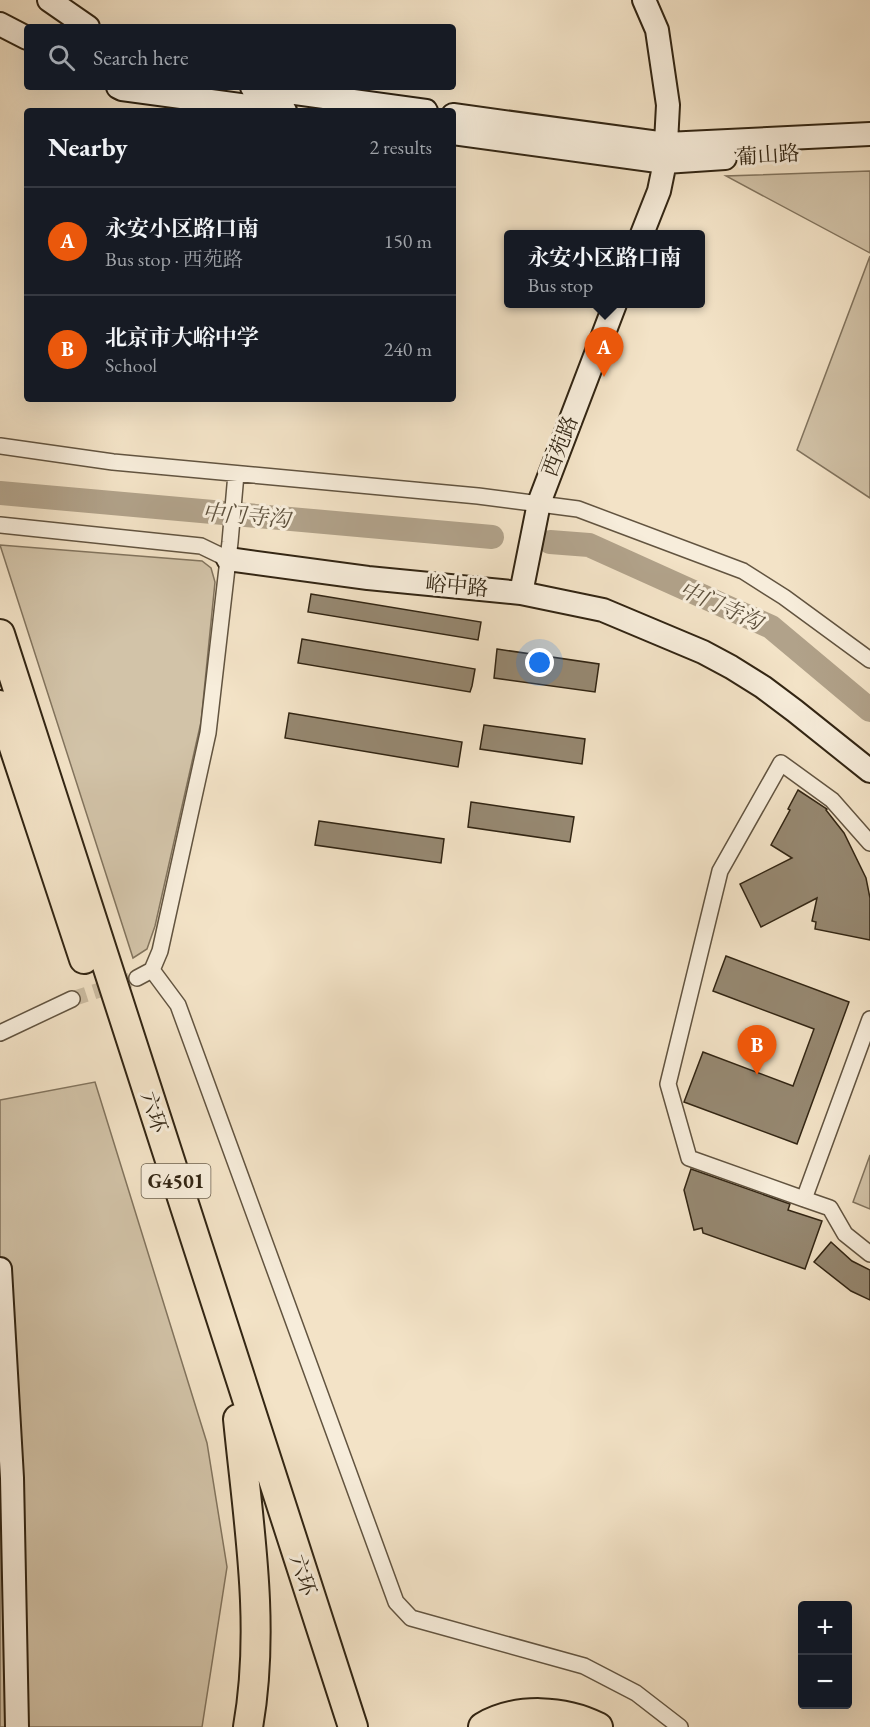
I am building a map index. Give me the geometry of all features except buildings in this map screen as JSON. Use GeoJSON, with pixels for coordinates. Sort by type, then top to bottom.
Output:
{"type":"FeatureCollection","features":[{"type":"Feature","properties":{"kind":"highway","name":"六环"},"geometry":{"type":"LineString","coordinates":[[0,634],[353,1727]]}},
{"type":"Feature","properties":{"kind":"highway","name":"六环"},"geometry":{"type":"LineString","coordinates":[[0,705],[238,1419],[337,1727]]}},
{"type":"Feature","properties":{"kind":"highway"},"geometry":{"type":"LineString","coordinates":[[238,1419],[256,1597],[254,1691],[248,1727]]}},
{"type":"Feature","properties":{"kind":"highway"},"geometry":{"type":"LineString","coordinates":[[329,1656],[360,1727]]}},
{"type":"Feature","properties":{"kind":"highway"},"geometry":{"type":"LineString","coordinates":[[483,1727],[516,1715],[547,1713],[584,1720],[598,1727]]}},
{"type":"Feature","properties":{"kind":"main road"},"geometry":{"type":"LineString","coordinates":[[49,0],[84,24]]}},
{"type":"Feature","properties":{"kind":"main road"},"geometry":{"type":"LineString","coordinates":[[644,0],[657,30],[668,105],[666,153],[659,191],[644,230]]}},
{"type":"Feature","properties":{"kind":"main road"},"geometry":{"type":"LineString","coordinates":[[0,24],[24,36]]}},
{"type":"Feature","properties":{"kind":"main road"},"geometry":{"type":"LineString","coordinates":[[129,90],[263,108]]}},
{"type":"Feature","properties":{"kind":"main road"},"geometry":{"type":"LineString","coordinates":[[274,90],[404,108]]}},
{"type":"Feature","properties":{"kind":"main road"},"geometry":{"type":"LineString","coordinates":[[456,116],[666,153]]}},
{"type":"Feature","properties":{"kind":"main road"},"geometry":{"type":"LineString","coordinates":[[456,133],[666,153]]}},
{"type":"Feature","properties":{"kind":"main road","name":"葡山路"},"geometry":{"type":"LineString","coordinates":[[666,153],[870,134]]}},
{"type":"Feature","properties":{"kind":"main road","name":"葡山路"},"geometry":{"type":"LineString","coordinates":[[666,153],[870,149]]}},
{"type":"Feature","properties":{"kind":"main road","name":"西苑路"},"geometry":{"type":"LineString","coordinates":[[522,592],[539,503],[613,308]]}},
{"type":"Feature","properties":{"kind":"main road","name":"峪中路"},"geometry":{"type":"LineString","coordinates":[[229,551],[368,578],[522,592],[603,610],[703,652],[763,687],[870,771]]}},
{"type":"Feature","properties":{"kind":"main road"},"geometry":{"type":"LineString","coordinates":[[0,1269],[12,1478],[17,1727]]}},
{"type":"Feature","properties":{"kind":"street"},"geometry":{"type":"LineString","coordinates":[[0,446],[112,462],[478,496],[578,509],[743,571],[870,660]]}},
{"type":"Feature","properties":{"kind":"street"},"geometry":{"type":"LineString","coordinates":[[137,978],[152,970],[160,951],[208,733],[236,474]]}},
{"type":"Feature","properties":{"kind":"street","name":"峪中路"},"geometry":{"type":"LineString","coordinates":[[0,525],[201,546],[229,551]]}},
{"type":"Feature","properties":{"kind":"street"},"geometry":{"type":"LineString","coordinates":[[868,835],[832,800],[781,763],[720,871],[668,1084],[689,1158],[830,1208],[845,1234],[870,1254]]}},
{"type":"Feature","properties":{"kind":"street"},"geometry":{"type":"LineString","coordinates":[[152,970],[178,1005],[396,1602],[411,1618],[584,1666],[636,1693],[680,1727]]}},
{"type":"Feature","properties":{"kind":"street"},"geometry":{"type":"LineString","coordinates":[[0,1033],[72,999]]}},
{"type":"Feature","properties":{"kind":"street"},"geometry":{"type":"LineString","coordinates":[[804,1198],[870,1019]]}},
{"type":"Feature","properties":{"kind":"shaded area"},"geometry":{"type":"Polygon","coordinates":[[[870,171],[870,253],[726,176],[870,171]]]}},
{"type":"Feature","properties":{"kind":"shaded area"},"geometry":{"type":"Polygon","coordinates":[[[870,256],[870,498],[797,450],[870,256]]]}},
{"type":"Feature","properties":{"kind":"shaded area"},"geometry":{"type":"Polygon","coordinates":[[[0,545],[202,561],[211,568],[215,582],[201,722],[155,926],[147,949],[133,958],[0,545]]]}},
{"type":"Feature","properties":{"kind":"shaded area"},"geometry":{"type":"Polygon","coordinates":[[[95,1082],[207,1443],[227,1567],[202,1727],[0,1727],[0,1100],[95,1082]]]}},
{"type":"Feature","properties":{"kind":"shaded area"},"geometry":{"type":"Polygon","coordinates":[[[870,1155],[870,1209],[853,1202],[870,1155]]]}},
{"type":"Feature","properties":{"kind":"waterway","name":"中门寺沟"},"geometry":{"type":"LineString","coordinates":[[0,493],[492,537]]}},
{"type":"Feature","properties":{"kind":"waterway","name":"中门寺沟"},"geometry":{"type":"LineString","coordinates":[[550,542],[589,545],[771,627],[870,710]]}},
{"type":"Feature","properties":{"kind":"tunnel"},"geometry":{"type":"LineString","coordinates":[[72,999],[137,978]]}},
{"type":"Feature","properties":{"kind":"place","name":"永安小区路口南"},"geometry":{"type":"Point","coordinates":[604,377]}},
{"type":"Feature","properties":{"kind":"place","name":"北京市大峪中学"},"geometry":{"type":"Point","coordinates":[757,1075]}}]}
